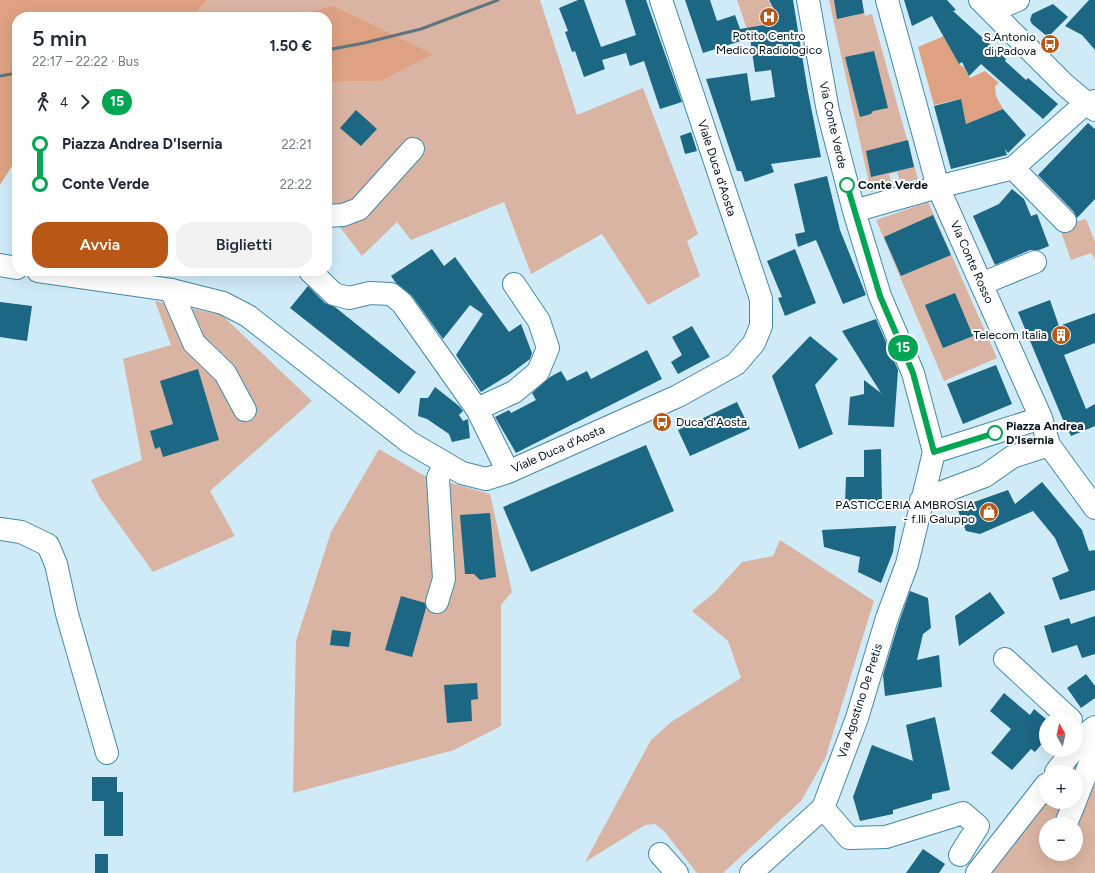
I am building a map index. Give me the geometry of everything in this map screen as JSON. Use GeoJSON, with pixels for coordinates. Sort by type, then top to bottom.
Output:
{"type":"FeatureCollection","features":[{"type":"Feature","properties":{"kind":"street","name":"Viale Duca d'Aosta"},"geometry":{"type":"LineString","coordinates":[[108,276],[136,278],[171,290],[222,303],[248,316],[409,442],[462,473],[486,479],[508,472],[678,396],[736,364],[754,343],[761,326],[761,299],[661,0]]}},
{"type":"Feature","properties":{"kind":"street","name":"Via Conte Verde"},"geometry":{"type":"LineString","coordinates":[[808,0],[828,111],[854,211],[880,296],[913,373],[934,452]]}},
{"type":"Feature","properties":{"kind":"street","name":"Via Conte Rosso"},"geometry":{"type":"LineString","coordinates":[[887,0],[938,187],[1041,418],[1049,445],[1095,508]]}},
{"type":"Feature","properties":{"kind":"street"},"geometry":{"type":"LineString","coordinates":[[985,6],[1018,0]]}},
{"type":"Feature","properties":{"kind":"street"},"geometry":{"type":"LineString","coordinates":[[854,211],[938,187],[1013,168],[1092,105],[1065,85],[985,6]]}},
{"type":"Feature","properties":{"kind":"street"},"geometry":{"type":"LineString","coordinates":[[332,216],[343,215],[359,210],[413,149]]}},
{"type":"Feature","properties":{"kind":"street"},"geometry":{"type":"LineString","coordinates":[[1013,168],[1065,221]]}},
{"type":"Feature","properties":{"kind":"street"},"geometry":{"type":"LineString","coordinates":[[981,284],[1035,262]]}},
{"type":"Feature","properties":{"kind":"street"},"geometry":{"type":"LineString","coordinates":[[0,265],[12,267]]}},
{"type":"Feature","properties":{"kind":"street"},"geometry":{"type":"LineString","coordinates":[[315,276],[334,294],[349,298],[370,293],[391,294],[402,303],[477,409],[508,472]]}},
{"type":"Feature","properties":{"kind":"street"},"geometry":{"type":"LineString","coordinates":[[477,409],[514,392],[538,372],[548,348],[540,321],[514,284]]}},
{"type":"Feature","properties":{"kind":"street"},"geometry":{"type":"LineString","coordinates":[[171,290],[194,342],[225,373],[245,410]]}},
{"type":"Feature","properties":{"kind":"street"},"geometry":{"type":"LineString","coordinates":[[934,452],[1041,418]]}},
{"type":"Feature","properties":{"kind":"street"},"geometry":{"type":"LineString","coordinates":[[921,500],[985,476],[1012,457],[1049,445]]}},
{"type":"Feature","properties":{"kind":"street","name":"Via Agostino De Pretis"},"geometry":{"type":"LineString","coordinates":[[758,871],[823,808],[857,718],[887,618],[907,564],[921,500],[934,452]]}},
{"type":"Feature","properties":{"kind":"street"},"geometry":{"type":"LineString","coordinates":[[437,602],[444,580],[438,478],[445,463]]}},
{"type":"Feature","properties":{"kind":"street"},"geometry":{"type":"LineString","coordinates":[[0,529],[21,532],[48,545],[56,564],[67,614],[107,753]]}},
{"type":"Feature","properties":{"kind":"street"},"geometry":{"type":"LineString","coordinates":[[1004,659],[1059,713]]}},
{"type":"Feature","properties":{"kind":"street"},"geometry":{"type":"LineString","coordinates":[[977,873],[1039,794]]}},
{"type":"Feature","properties":{"kind":"street"},"geometry":{"type":"LineString","coordinates":[[823,808],[849,838],[886,837],[963,814],[978,826],[960,855]]}},
{"type":"Feature","properties":{"kind":"street"},"geometry":{"type":"LineString","coordinates":[[660,854],[677,873]]}},
{"type":"Feature","properties":{"kind":"shaded area"},"geometry":{"type":"Polygon","coordinates":[[[0,0],[208,0],[196,12],[12,12],[12,166],[0,185],[0,0]]]}},
{"type":"Feature","properties":{"kind":"shaded area"},"geometry":{"type":"Polygon","coordinates":[[[208,0],[540,0],[577,115],[643,88],[698,234],[687,241],[700,276],[648,305],[602,234],[531,274],[504,202],[411,240],[397,222],[362,256],[332,217],[332,82],[381,81],[432,54],[332,5],[310,12],[196,12],[208,0]]]}},
{"type":"Feature","properties":{"kind":"shaded area"},"geometry":{"type":"Polygon","coordinates":[[[737,0],[768,0],[774,9],[776,23],[751,41],[737,0]]]}},
{"type":"Feature","properties":{"kind":"shaded area"},"geometry":{"type":"Polygon","coordinates":[[[829,0],[862,0],[865,16],[872,14],[918,179],[901,184],[897,172],[889,174],[892,186],[871,192],[829,0]]]}},
{"type":"Feature","properties":{"kind":"shaded area"},"geometry":{"type":"Polygon","coordinates":[[[332,5],[433,54],[381,81],[332,82],[332,12],[310,12],[332,5]]]}},
{"type":"Feature","properties":{"kind":"shaded area"},"geometry":{"type":"Polygon","coordinates":[[[944,36],[959,64],[965,68],[970,78],[985,71],[999,83],[995,86],[996,96],[1003,109],[966,124],[960,99],[934,105],[918,47],[944,36]]]}},
{"type":"Feature","properties":{"kind":"shaded area"},"geometry":{"type":"Polygon","coordinates":[[[928,202],[997,358],[944,381],[876,220],[928,202]]]}},
{"type":"Feature","properties":{"kind":"shaded area"},"geometry":{"type":"Polygon","coordinates":[[[1086,219],[1095,242],[1095,259],[1091,253],[1071,260],[1059,226],[1086,219]]]}},
{"type":"Feature","properties":{"kind":"shaded area"},"geometry":{"type":"Polygon","coordinates":[[[155,301],[222,315],[312,401],[210,491],[235,536],[153,572],[100,498],[91,480],[142,460],[123,359],[171,345],[155,301]]]}},
{"type":"Feature","properties":{"kind":"shaded area"},"geometry":{"type":"Polygon","coordinates":[[[379,449],[423,475],[490,494],[512,592],[501,605],[501,726],[454,750],[293,793],[296,641],[331,532],[379,449]]]}},
{"type":"Feature","properties":{"kind":"shaded area"},"geometry":{"type":"Polygon","coordinates":[[[780,540],[874,601],[825,759],[801,801],[723,873],[697,873],[664,831],[655,824],[645,825],[585,862],[651,740],[671,722],[741,678],[728,641],[692,611],[714,593],[742,562],[773,556],[780,540]]]}},
{"type":"Feature","properties":{"kind":"shaded area"},"geometry":{"type":"Polygon","coordinates":[[[1091,744],[1095,749],[1095,873],[985,873],[1040,809],[1083,809],[1083,765],[1073,765],[1080,757],[1083,757],[1083,753],[1091,744]]]}},
{"type":"Feature","properties":{"kind":"building"},"geometry":{"type":"Polygon","coordinates":[[[578,0],[584,0],[601,47],[636,35],[625,0],[646,0],[682,102],[660,109],[644,61],[630,66],[626,53],[602,60],[605,69],[584,77],[575,51],[572,52],[565,32],[568,31],[559,8],[578,0]]]}},
{"type":"Feature","properties":{"kind":"building"},"geometry":{"type":"Polygon","coordinates":[[[685,0],[710,0],[717,21],[735,15],[740,29],[776,23],[774,9],[769,0],[793,0],[808,92],[821,157],[771,164],[774,172],[745,182],[741,171],[737,171],[706,79],[747,73],[751,101],[775,97],[771,70],[755,72],[750,38],[703,53],[685,0]]]}},
{"type":"Feature","properties":{"kind":"building"},"geometry":{"type":"Polygon","coordinates":[[[834,0],[862,0],[864,13],[837,19],[834,0]]]}},
{"type":"Feature","properties":{"kind":"building"},"geometry":{"type":"Polygon","coordinates":[[[904,0],[947,0],[956,10],[953,11],[1006,59],[1005,61],[1026,80],[1028,78],[1058,104],[1043,119],[981,64],[969,76],[962,62],[959,64],[932,16],[912,26],[904,0]]]}},
{"type":"Feature","properties":{"kind":"building"},"geometry":{"type":"Polygon","coordinates":[[[1089,0],[1095,0],[1095,50],[1082,35],[1065,26],[1089,0]]]}},
{"type":"Feature","properties":{"kind":"building"},"geometry":{"type":"Polygon","coordinates":[[[1053,4],[1068,17],[1048,37],[1032,24],[1030,20],[1032,14],[1053,4]]]}},
{"type":"Feature","properties":{"kind":"building"},"geometry":{"type":"Polygon","coordinates":[[[874,51],[888,108],[873,111],[871,114],[860,117],[845,57],[874,51]]]}},
{"type":"Feature","properties":{"kind":"building"},"geometry":{"type":"Polygon","coordinates":[[[961,99],[966,124],[1003,109],[1026,135],[1008,153],[1005,149],[1007,155],[951,169],[934,106],[961,99]]]}},
{"type":"Feature","properties":{"kind":"building"},"geometry":{"type":"Polygon","coordinates":[[[356,110],[377,129],[361,146],[340,128],[356,110]]]}},
{"type":"Feature","properties":{"kind":"building"},"geometry":{"type":"Polygon","coordinates":[[[1088,123],[1095,129],[1095,199],[1077,218],[1074,212],[1038,175],[1088,123]]]}},
{"type":"Feature","properties":{"kind":"building"},"geometry":{"type":"Polygon","coordinates":[[[691,132],[697,151],[685,154],[680,136],[691,132]]]}},
{"type":"Feature","properties":{"kind":"building"},"geometry":{"type":"Polygon","coordinates":[[[908,140],[914,167],[871,177],[866,151],[908,140]]]}},
{"type":"Feature","properties":{"kind":"building"},"geometry":{"type":"Polygon","coordinates":[[[827,176],[840,230],[866,295],[843,304],[816,240],[798,247],[795,234],[805,232],[794,184],[827,176]]]}},
{"type":"Feature","properties":{"kind":"building"},"geometry":{"type":"Polygon","coordinates":[[[1012,189],[1024,199],[1031,216],[1037,214],[1049,246],[1039,250],[1030,250],[995,265],[973,216],[999,204],[1012,189]]]}},
{"type":"Feature","properties":{"kind":"building"},"geometry":{"type":"Polygon","coordinates":[[[933,215],[951,255],[901,276],[884,237],[933,215]]]}},
{"type":"Feature","properties":{"kind":"building"},"geometry":{"type":"Polygon","coordinates":[[[432,249],[444,266],[455,257],[509,332],[521,324],[532,353],[530,359],[510,374],[481,392],[456,355],[483,314],[470,305],[443,339],[412,296],[396,283],[391,276],[432,249]]]}},
{"type":"Feature","properties":{"kind":"building"},"geometry":{"type":"Polygon","coordinates":[[[795,249],[816,303],[785,316],[778,298],[782,297],[767,261],[795,249]]]}},
{"type":"Feature","properties":{"kind":"building"},"geometry":{"type":"Polygon","coordinates":[[[308,286],[325,303],[335,307],[416,372],[399,394],[290,308],[308,286]]]}},
{"type":"Feature","properties":{"kind":"building"},"geometry":{"type":"Polygon","coordinates":[[[955,293],[973,336],[943,348],[925,305],[955,293]]]}},
{"type":"Feature","properties":{"kind":"building"},"geometry":{"type":"Polygon","coordinates":[[[1050,300],[1059,326],[1095,313],[1095,343],[1064,355],[1086,409],[1095,404],[1095,426],[1071,436],[1018,312],[1050,300]]]}},
{"type":"Feature","properties":{"kind":"building"},"geometry":{"type":"Polygon","coordinates":[[[0,302],[32,306],[27,341],[0,337],[0,302]]]}},
{"type":"Feature","properties":{"kind":"building"},"geometry":{"type":"Polygon","coordinates":[[[876,319],[898,370],[894,427],[848,425],[850,397],[864,394],[864,380],[881,393],[842,331],[876,319]]]}},
{"type":"Feature","properties":{"kind":"building"},"geometry":{"type":"Polygon","coordinates":[[[692,326],[710,357],[678,374],[671,362],[682,355],[672,337],[692,326]]]}},
{"type":"Feature","properties":{"kind":"building"},"geometry":{"type":"Polygon","coordinates":[[[810,336],[838,359],[815,385],[833,434],[799,449],[772,376],[810,336]]]}},
{"type":"Feature","properties":{"kind":"building"},"geometry":{"type":"Polygon","coordinates":[[[647,350],[662,379],[516,453],[495,417],[509,410],[511,413],[536,400],[532,393],[550,377],[561,371],[567,381],[587,371],[591,379],[647,350]]]}},
{"type":"Feature","properties":{"kind":"building"},"geometry":{"type":"Polygon","coordinates":[[[996,365],[1012,404],[963,424],[947,384],[996,365]]]}},
{"type":"Feature","properties":{"kind":"building"},"geometry":{"type":"Polygon","coordinates":[[[198,369],[219,440],[163,457],[160,447],[155,449],[150,431],[173,424],[160,381],[198,369]]]}},
{"type":"Feature","properties":{"kind":"building"},"geometry":{"type":"Polygon","coordinates":[[[435,387],[463,411],[459,415],[463,421],[468,419],[470,438],[452,442],[449,434],[427,419],[418,416],[420,398],[428,398],[435,387]]]}},
{"type":"Feature","properties":{"kind":"building"},"geometry":{"type":"Polygon","coordinates":[[[737,402],[750,429],[690,456],[678,430],[737,402]]]}},
{"type":"Feature","properties":{"kind":"building"},"geometry":{"type":"Polygon","coordinates":[[[646,445],[674,511],[531,572],[503,507],[646,445]]]}},
{"type":"Feature","properties":{"kind":"building"},"geometry":{"type":"Polygon","coordinates":[[[881,449],[882,503],[845,504],[846,477],[864,477],[864,450],[881,449]]]}},
{"type":"Feature","properties":{"kind":"building"},"geometry":{"type":"Polygon","coordinates":[[[1042,482],[1082,530],[1089,551],[1095,550],[1095,590],[1060,600],[1052,578],[1069,571],[1055,538],[1033,511],[980,534],[966,531],[957,508],[1008,490],[1015,504],[1042,482]]]}},
{"type":"Feature","properties":{"kind":"building"},"geometry":{"type":"Polygon","coordinates":[[[490,513],[496,577],[480,580],[474,574],[465,574],[460,515],[490,513]]]}},
{"type":"Feature","properties":{"kind":"building"},"geometry":{"type":"Polygon","coordinates":[[[896,526],[893,552],[881,583],[858,572],[860,557],[824,547],[822,530],[896,526]]]}},
{"type":"Feature","properties":{"kind":"building"},"geometry":{"type":"Polygon","coordinates":[[[910,591],[928,598],[931,628],[923,634],[917,660],[939,655],[942,687],[885,696],[883,675],[910,591]]]}},
{"type":"Feature","properties":{"kind":"building"},"geometry":{"type":"Polygon","coordinates":[[[990,592],[1005,613],[959,646],[955,616],[990,592]]]}},
{"type":"Feature","properties":{"kind":"building"},"geometry":{"type":"Polygon","coordinates":[[[401,596],[425,603],[426,608],[412,657],[385,650],[401,596]]]}},
{"type":"Feature","properties":{"kind":"building"},"geometry":{"type":"Polygon","coordinates":[[[1095,616],[1095,654],[1082,658],[1077,645],[1052,653],[1044,626],[1069,618],[1071,624],[1095,616]]]}},
{"type":"Feature","properties":{"kind":"building"},"geometry":{"type":"Polygon","coordinates":[[[332,630],[351,632],[349,647],[330,645],[332,630]]]}},
{"type":"Feature","properties":{"kind":"building"},"geometry":{"type":"Polygon","coordinates":[[[1086,674],[1095,686],[1095,698],[1081,708],[1067,688],[1086,674]]]}},
{"type":"Feature","properties":{"kind":"building"},"geometry":{"type":"Polygon","coordinates":[[[477,683],[478,699],[471,700],[472,721],[447,723],[444,685],[477,683]]]}},
{"type":"Feature","properties":{"kind":"building"},"geometry":{"type":"Polygon","coordinates":[[[1004,693],[1030,715],[1034,709],[1039,713],[1039,747],[1035,752],[1031,749],[1012,770],[991,753],[1011,729],[990,711],[1004,693]]]}},
{"type":"Feature","properties":{"kind":"building"},"geometry":{"type":"Polygon","coordinates":[[[935,717],[950,790],[932,794],[932,799],[893,810],[893,814],[860,821],[853,797],[872,745],[913,761],[906,725],[935,717]]]}},
{"type":"Feature","properties":{"kind":"building"},"geometry":{"type":"Polygon","coordinates":[[[92,777],[117,777],[117,792],[123,792],[123,836],[104,836],[104,801],[92,801],[92,777]]]}},
{"type":"Feature","properties":{"kind":"building"},"geometry":{"type":"Polygon","coordinates":[[[923,849],[945,864],[939,873],[906,873],[923,849]]]}},
{"type":"Feature","properties":{"kind":"building"},"geometry":{"type":"Polygon","coordinates":[[[95,854],[108,854],[108,873],[95,873],[95,854]]]}},
{"type":"Feature","properties":{"kind":"railway"},"geometry":{"type":"LineString","coordinates":[[332,49],[421,29],[498,0]]}},
{"type":"Feature","properties":{"kind":"railway"},"geometry":{"type":"LineString","coordinates":[[0,76],[12,74]]}},
{"type":"Feature","properties":{"kind":"bus line","name":"15"},"geometry":{"type":"LineString","coordinates":[[847,185],[880,296],[913,373],[934,452],[995,433]]}},
{"type":"Feature","properties":{"kind":"place","name":"Potito Centro Medico Radiologico"},"geometry":{"type":"Point","coordinates":[769,17]}},
{"type":"Feature","properties":{"kind":"place","name":"S.Antonio di Padova"},"geometry":{"type":"Point","coordinates":[1050,44]}},
{"type":"Feature","properties":{"kind":"place","name":"Conte Verde"},"geometry":{"type":"Point","coordinates":[847,185]}},
{"type":"Feature","properties":{"kind":"place","name":"Telecom Italia"},"geometry":{"type":"Point","coordinates":[1061,335]}},
{"type":"Feature","properties":{"kind":"place","name":"Duca d'Aosta"},"geometry":{"type":"Point","coordinates":[662,422]}},
{"type":"Feature","properties":{"kind":"place","name":"Piazza Andrea D'Isernia"},"geometry":{"type":"Point","coordinates":[995,433]}},
{"type":"Feature","properties":{"kind":"place","name":"PASTICCERIA AMBROSIA - f.lli Galuppo"},"geometry":{"type":"Point","coordinates":[989,512]}}]}
